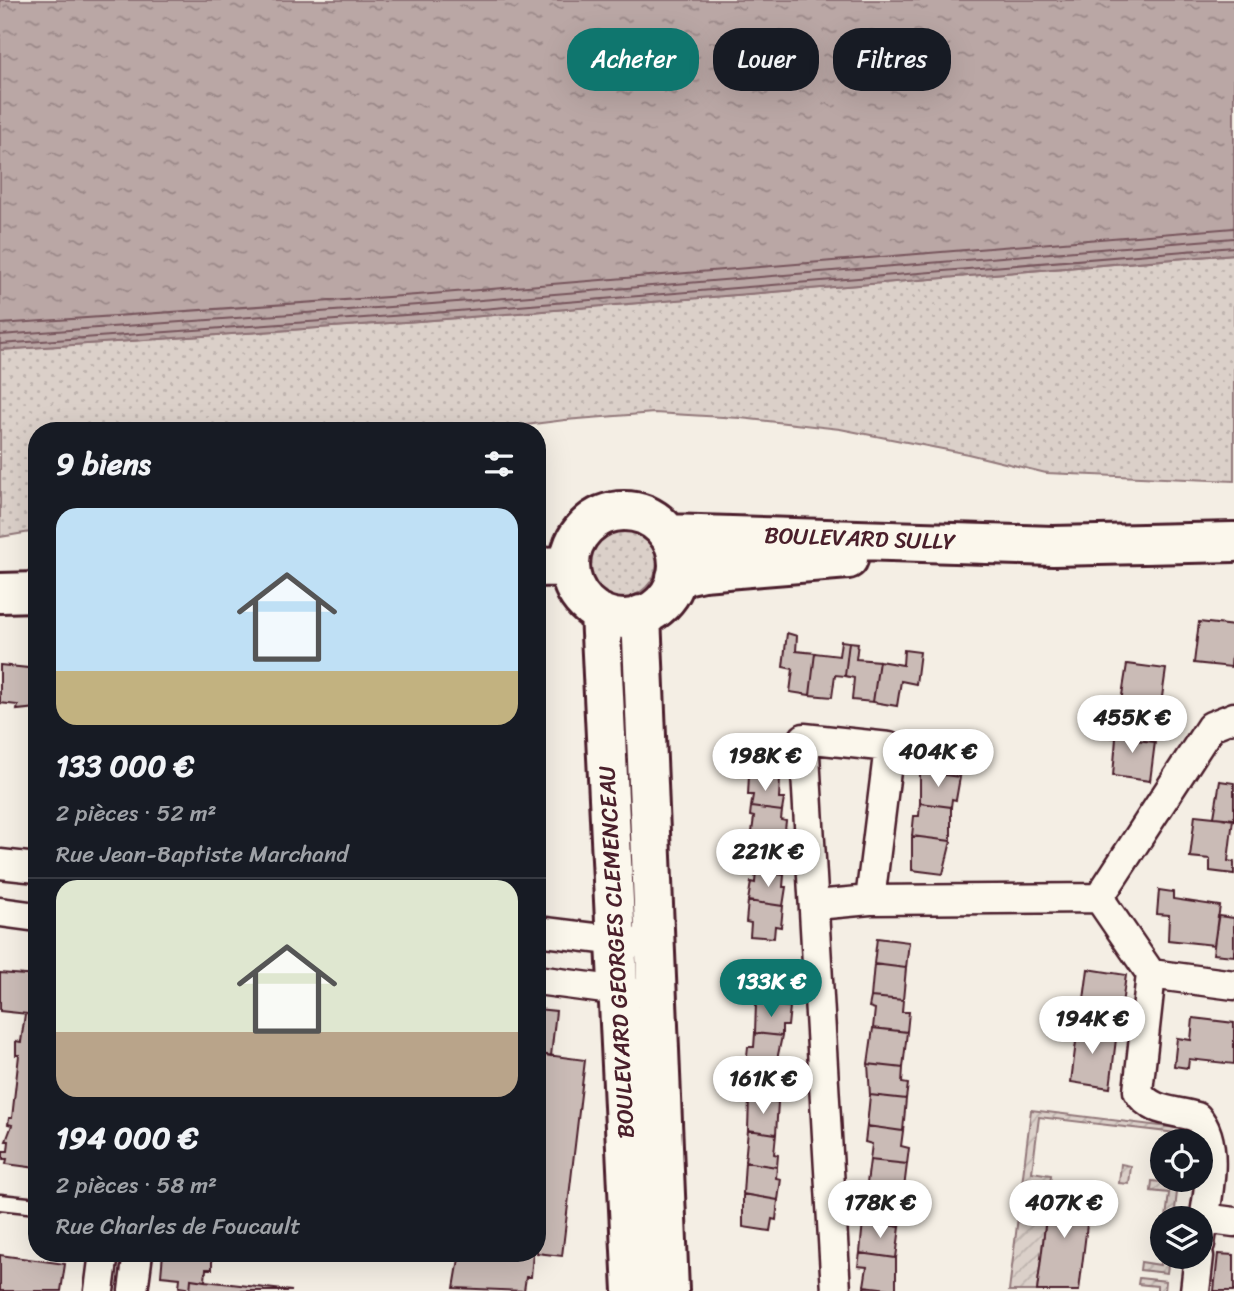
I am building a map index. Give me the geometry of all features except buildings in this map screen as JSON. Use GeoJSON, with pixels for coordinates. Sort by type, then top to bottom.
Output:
{"type":"FeatureCollection","features":[{"type":"Feature","properties":{"kind":"main road"},"geometry":{"type":"LineString","coordinates":[[607,513],[641,513],[656,521],[668,534],[676,549],[676,577],[667,596],[656,608],[641,615],[625,618],[600,612],[581,597],[573,582],[553,566],[572,549],[580,533],[592,521],[607,513]]}},
{"type":"Feature","properties":{"kind":"main road","name":"BOULEVARD SULLY"},"geometry":{"type":"LineString","coordinates":[[668,534],[1053,546]]}},
{"type":"Feature","properties":{"kind":"main road","name":"BOULEVARD SULLY"},"geometry":{"type":"LineString","coordinates":[[676,577],[703,571],[777,564],[1053,546],[1234,542]]}},
{"type":"Feature","properties":{"kind":"main road"},"geometry":{"type":"LineString","coordinates":[[0,593],[28,592]]}},
{"type":"Feature","properties":{"kind":"main road","name":"BOULEVARD GEORGES CLEMENCEAU"},"geometry":{"type":"LineString","coordinates":[[600,612],[633,1291]]}},
{"type":"Feature","properties":{"kind":"main road","name":"BOULEVARD GEORGES CLEMENCEAU"},"geometry":{"type":"LineString","coordinates":[[641,615],[669,1291]]}},
{"type":"Feature","properties":{"kind":"street"},"geometry":{"type":"LineString","coordinates":[[1099,898],[1211,726],[1234,717]]}},
{"type":"Feature","properties":{"kind":"street"},"geometry":{"type":"LineString","coordinates":[[836,1291],[816,905],[804,738],[890,747],[870,900]]}},
{"type":"Feature","properties":{"kind":"street"},"geometry":{"type":"LineString","coordinates":[[0,864],[28,867]]}},
{"type":"Feature","properties":{"kind":"street"},"geometry":{"type":"LineString","coordinates":[[816,905],[870,900],[1099,898]]}},
{"type":"Feature","properties":{"kind":"street"},"geometry":{"type":"LineString","coordinates":[[1099,898],[1152,974],[1138,1091],[1142,1098],[1156,1108],[1197,1117],[1209,1134],[1211,1155],[1205,1206]]}},
{"type":"Feature","properties":{"kind":"street"},"geometry":{"type":"LineString","coordinates":[[0,912],[28,916]]}},
{"type":"Feature","properties":{"kind":"street"},"geometry":{"type":"LineString","coordinates":[[546,932],[655,946]]}},
{"type":"Feature","properties":{"kind":"street"},"geometry":{"type":"LineString","coordinates":[[1152,974],[1234,985]]}},
{"type":"Feature","properties":{"kind":"street"},"geometry":{"type":"LineString","coordinates":[[546,981],[657,996]]}},
{"type":"Feature","properties":{"kind":"street"},"geometry":{"type":"LineString","coordinates":[[1213,1228],[1234,1222]]}},
{"type":"Feature","properties":{"kind":"street"},"geometry":{"type":"LineString","coordinates":[[99,1291],[103,1262]]}},
{"type":"Feature","properties":{"kind":"street"},"geometry":{"type":"LineString","coordinates":[[133,1291],[137,1262]]}},
{"type":"Feature","properties":{"kind":"street"},"geometry":{"type":"LineString","coordinates":[[1195,1291],[1198,1269]]}},
{"type":"Feature","properties":{"kind":"lane"},"geometry":{"type":"LineString","coordinates":[[0,1202],[28,1205]]}},
{"type":"Feature","properties":{"kind":"shaded area"},"geometry":{"type":"Polygon","coordinates":[[[1234,254],[1234,481],[1046,473],[968,454],[840,429],[740,418],[654,413],[546,422],[28,422],[28,532],[0,537],[0,350],[433,320],[1234,254]]]}},
{"type":"Feature","properties":{"kind":"shaded area"},"geometry":{"type":"Polygon","coordinates":[[[613,524],[627,524],[641,530],[651,540],[657,561],[655,575],[641,592],[627,598],[613,598],[599,592],[589,582],[583,568],[583,554],[589,540],[599,530],[613,524]]]}},
{"type":"Feature","properties":{"kind":"shaded area"},"geometry":{"type":"Polygon","coordinates":[[[1031,1110],[1185,1129],[1150,1130],[1039,1117],[1032,1172],[1051,1175],[1037,1291],[1009,1291],[1031,1110]]]}},
{"type":"Feature","properties":{"kind":"shaded area"},"geometry":{"type":"Polygon","coordinates":[[[1121,1164],[1131,1166],[1129,1184],[1119,1183],[1121,1164]]]}},
{"type":"Feature","properties":{"kind":"shaded area"},"geometry":{"type":"Polygon","coordinates":[[[1160,1192],[1177,1192],[1175,1206],[1167,1206],[1169,1193],[1160,1192]]]}},
{"type":"Feature","properties":{"kind":"shaded area"},"geometry":{"type":"Polygon","coordinates":[[[1141,1262],[1150,1263],[1150,1269],[1168,1269],[1167,1273],[1140,1270],[1141,1262]]]}},
{"type":"Feature","properties":{"kind":"shaded area"},"geometry":{"type":"Polygon","coordinates":[[[1139,1278],[1166,1281],[1165,1291],[1157,1291],[1157,1286],[1138,1284],[1139,1278]]]}},
{"type":"Feature","properties":{"kind":"water"},"geometry":{"type":"Polygon","coordinates":[[[0,0],[1234,0],[1234,254],[433,320],[0,350],[0,0]]]}}]}
